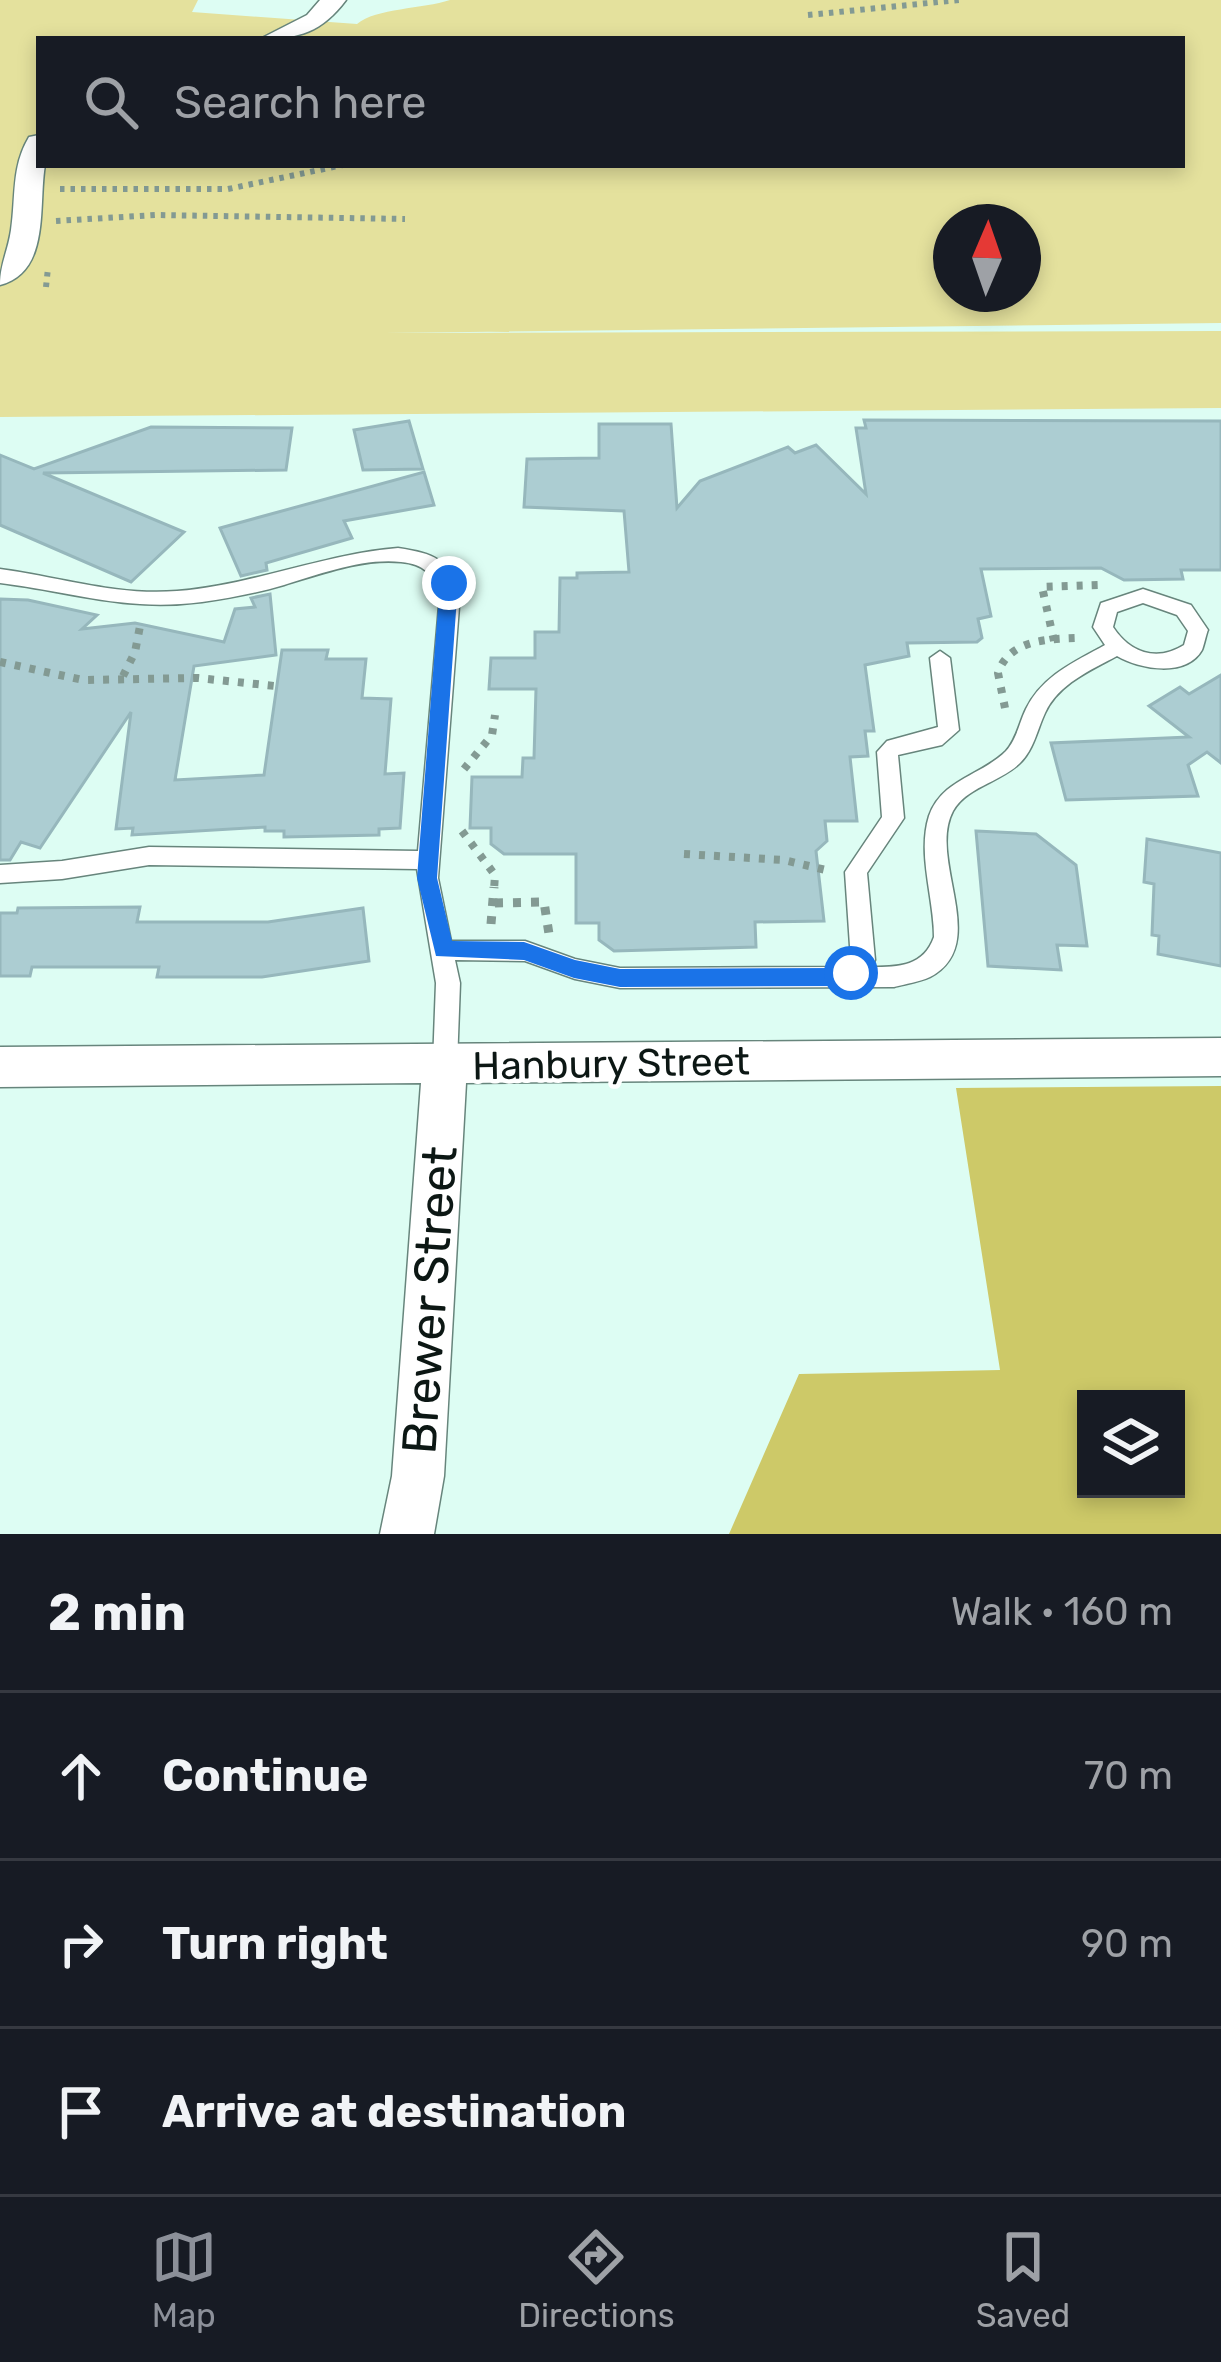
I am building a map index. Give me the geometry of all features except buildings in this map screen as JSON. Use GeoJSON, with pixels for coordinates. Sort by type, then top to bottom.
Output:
{"type":"FeatureCollection","features":[{"type":"Feature","properties":{"kind":"street"},"geometry":{"type":"LineString","coordinates":[[280,36],[316,20],[334,0]]}},
{"type":"Feature","properties":{"kind":"street"},"geometry":{"type":"LineString","coordinates":[[0,276],[16,263],[27,244],[28,165],[36,149]]}},
{"type":"Feature","properties":{"kind":"street","name":"Hanbury Street"},"geometry":{"type":"LineString","coordinates":[[0,1067],[1221,1057]]}},
{"type":"Feature","properties":{"kind":"street","name":"Brewer Street"},"geometry":{"type":"LineString","coordinates":[[407,1534],[418,1476],[445,1064]]}},
{"type":"Feature","properties":{"kind":"lane"},"geometry":{"type":"LineString","coordinates":[[0,576],[143,599],[232,590],[379,554],[413,556],[436,567],[449,583],[450,594],[427,860],[448,982],[445,1064]]}},
{"type":"Feature","properties":{"kind":"lane"},"geometry":{"type":"LineString","coordinates":[[1129,597],[1172,603],[1198,630],[1193,650],[1172,661],[1143,660],[1116,647],[1103,627],[1103,617],[1108,608],[1129,597]]}},
{"type":"Feature","properties":{"kind":"lane"},"geometry":{"type":"LineString","coordinates":[[444,950],[524,951],[574,969],[620,978],[912,975],[937,963],[947,940],[935,835],[946,802],[960,788],[1017,754],[1036,708],[1057,683],[1116,647]]}},
{"type":"Feature","properties":{"kind":"lane"},"geometry":{"type":"LineString","coordinates":[[838,977],[859,968],[863,960],[856,872],[893,818],[887,752],[896,744],[935,740],[949,730],[940,658]]}},
{"type":"Feature","properties":{"kind":"lane"},"geometry":{"type":"LineString","coordinates":[[0,874],[149,856],[427,860]]}},
{"type":"Feature","properties":{"kind":"path"},"geometry":{"type":"LineString","coordinates":[[808,15],[959,0]]}},
{"type":"Feature","properties":{"kind":"path"},"geometry":{"type":"LineString","coordinates":[[26,191],[95,187],[228,190],[329,168]]}},
{"type":"Feature","properties":{"kind":"path"},"geometry":{"type":"LineString","coordinates":[[54,222],[155,214],[405,219]]}},
{"type":"Feature","properties":{"kind":"path"},"geometry":{"type":"LineString","coordinates":[[1058,660],[1042,587],[1104,584]]}},
{"type":"Feature","properties":{"kind":"path"},"geometry":{"type":"LineString","coordinates":[[123,676],[135,652],[143,599]]}},
{"type":"Feature","properties":{"kind":"path"},"geometry":{"type":"LineString","coordinates":[[0,662],[83,680],[198,677],[275,686]]}},
{"type":"Feature","properties":{"kind":"path"},"geometry":{"type":"LineString","coordinates":[[463,776],[492,735],[495,716]]}},
{"type":"Feature","properties":{"kind":"path"},"geometry":{"type":"LineString","coordinates":[[460,823],[468,843],[495,874],[495,917],[478,950]]}},
{"type":"Feature","properties":{"kind":"path"},"geometry":{"type":"LineString","coordinates":[[684,854],[744,854],[766,862],[820,863],[830,869],[834,894]]}},
{"type":"Feature","properties":{"kind":"path"},"geometry":{"type":"LineString","coordinates":[[495,903],[544,902],[547,931],[568,943]]}},
{"type":"Feature","properties":{"kind":"shaded area"},"geometry":{"type":"Polygon","coordinates":[[[0,0],[198,0],[192,12],[357,24],[376,15],[450,0],[1221,0],[1221,323],[384,333],[1221,331],[1221,408],[0,417],[0,0]]]}},
{"type":"Feature","properties":{"kind":"shaded area"},"geometry":{"type":"Polygon","coordinates":[[[1221,1086],[1221,1534],[729,1534],[799,1374],[1000,1370],[956,1088],[1221,1086]]]}},
{"type":"Feature","properties":{"kind":"route"},"geometry":{"type":"LineString","coordinates":[[449,583],[427,860],[444,950],[524,951],[574,969],[620,978],[838,977],[851,973]]}}]}
